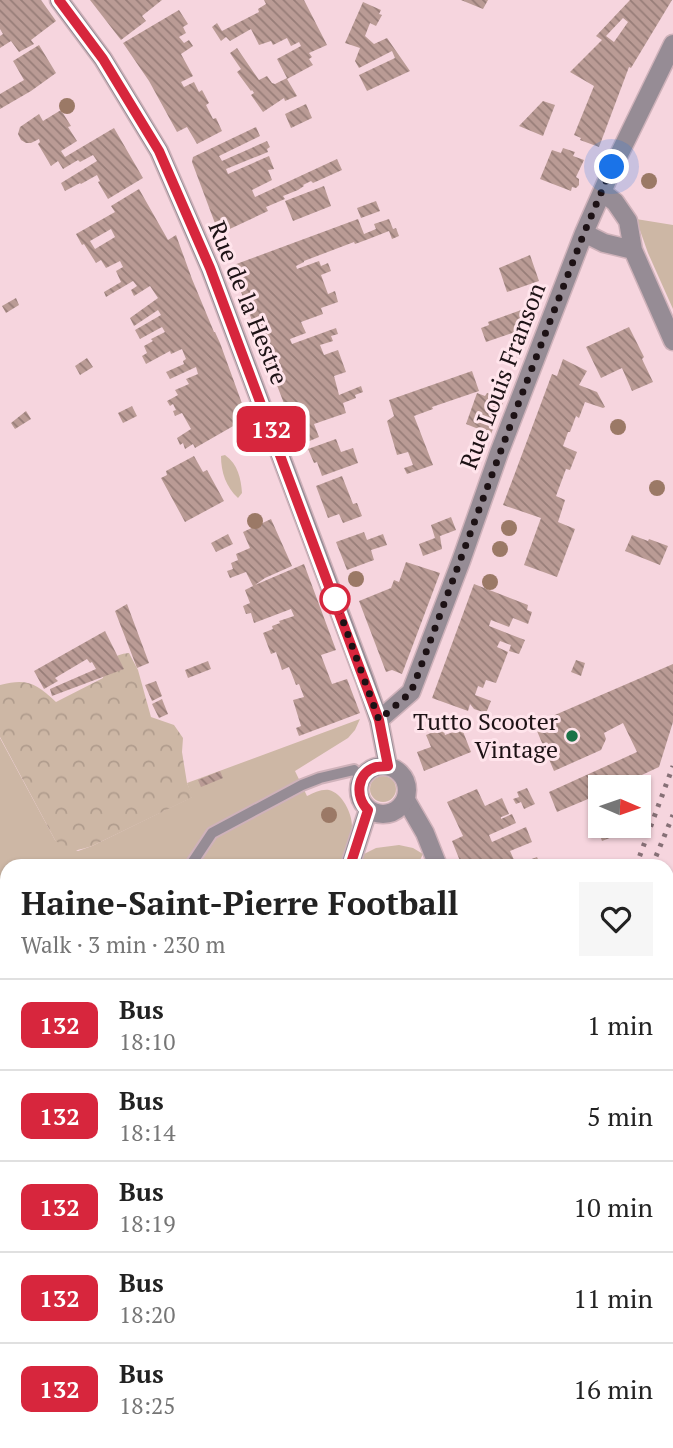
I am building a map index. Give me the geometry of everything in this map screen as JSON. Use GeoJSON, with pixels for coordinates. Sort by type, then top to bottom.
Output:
{"type":"FeatureCollection","features":[{"type":"Feature","properties":{"kind":"street","name":"Rue de la Hestre"},"geometry":{"type":"LineString","coordinates":[[59,0],[103,59],[163,160],[210,268],[360,667],[379,720],[388,766],[399,771],[405,779],[408,790],[406,800],[425,832],[435,859]]}},
{"type":"Feature","properties":{"kind":"street","name":"Rue Louis Franson"},"geometry":{"type":"LineString","coordinates":[[379,720],[411,692],[584,233],[612,167],[673,44]]}},
{"type":"Feature","properties":{"kind":"street"},"geometry":{"type":"LineString","coordinates":[[602,192],[615,202],[628,221],[633,250],[673,341]]}},
{"type":"Feature","properties":{"kind":"street"},"geometry":{"type":"LineString","coordinates":[[584,233],[604,243],[633,250]]}},
{"type":"Feature","properties":{"kind":"street"},"geometry":{"type":"LineString","coordinates":[[388,766],[376,767],[362,778],[359,792],[363,805],[376,814],[386,815],[394,813],[406,800]]}},
{"type":"Feature","properties":{"kind":"street"},"geometry":{"type":"LineString","coordinates":[[352,859],[368,810]]}},
{"type":"Feature","properties":{"kind":"lane"},"geometry":{"type":"LineString","coordinates":[[195,859],[212,833],[277,797],[320,778],[354,770],[362,778]]}},
{"type":"Feature","properties":{"kind":"green space"},"geometry":{"type":"Polygon","coordinates":[[[636,219],[673,225],[673,309],[648,253],[636,219]]]}},
{"type":"Feature","properties":{"kind":"green space"},"geometry":{"type":"Polygon","coordinates":[[[225,455],[236,467],[240,477],[242,493],[238,498],[227,484],[223,473],[221,456],[225,455]]]}},
{"type":"Feature","properties":{"kind":"green space"},"geometry":{"type":"Polygon","coordinates":[[[129,653],[138,670],[151,717],[174,725],[183,738],[182,752],[187,783],[193,797],[92,846],[68,849],[55,840],[0,737],[0,685],[17,682],[31,684],[43,690],[56,702],[103,678],[111,660],[118,655],[129,653]]]}},
{"type":"Feature","properties":{"kind":"green space"},"geometry":{"type":"Polygon","coordinates":[[[360,719],[348,738],[295,771],[307,796],[329,790],[338,795],[345,804],[352,826],[346,853],[360,856],[376,848],[399,845],[413,848],[423,854],[420,859],[0,859],[0,738],[55,840],[78,851],[192,797],[187,783],[360,719]]]}},
{"type":"Feature","properties":{"kind":"green space"},"geometry":{"type":"Polygon","coordinates":[[[383,776],[392,780],[396,789],[392,798],[383,802],[374,798],[370,789],[374,780],[383,776]]]}},
{"type":"Feature","properties":{"kind":"building"},"geometry":{"type":"Polygon","coordinates":[[[0,0],[41,0],[56,21],[31,40],[34,44],[19,52],[11,41],[0,48],[0,36],[3,34],[0,29],[0,0]]]}},
{"type":"Feature","properties":{"kind":"building"},"geometry":{"type":"Polygon","coordinates":[[[90,0],[162,0],[142,16],[146,21],[121,40],[90,0]]]}},
{"type":"Feature","properties":{"kind":"building"},"geometry":{"type":"Polygon","coordinates":[[[264,0],[304,0],[327,45],[309,53],[313,65],[287,79],[297,96],[285,101],[284,98],[263,112],[251,95],[254,93],[237,72],[241,69],[230,53],[237,48],[259,80],[267,76],[275,84],[287,78],[277,59],[301,46],[299,42],[291,46],[287,38],[273,45],[271,41],[259,45],[251,29],[230,41],[226,37],[221,41],[212,27],[217,23],[222,31],[259,12],[258,9],[266,4],[264,0]]]}},
{"type":"Feature","properties":{"kind":"building"},"geometry":{"type":"Polygon","coordinates":[[[461,0],[488,0],[483,9],[461,0]]]}},
{"type":"Feature","properties":{"kind":"building"},"geometry":{"type":"Polygon","coordinates":[[[630,0],[672,0],[631,68],[629,67],[599,147],[574,135],[594,86],[570,72],[602,40],[596,36],[630,0]],[[623,18],[606,36],[614,42],[628,22],[623,18]]]}},
{"type":"Feature","properties":{"kind":"building"},"geometry":{"type":"Polygon","coordinates":[[[363,2],[381,10],[379,14],[382,15],[376,26],[370,23],[365,36],[374,44],[387,38],[410,71],[367,91],[359,75],[395,58],[392,51],[359,68],[355,61],[360,48],[345,43],[363,2]]]}},
{"type":"Feature","properties":{"kind":"building"},"geometry":{"type":"Polygon","coordinates":[[[179,10],[188,24],[183,27],[186,33],[179,37],[184,43],[189,40],[193,46],[181,54],[193,76],[181,82],[184,87],[194,82],[199,92],[202,90],[209,103],[206,105],[222,131],[197,144],[187,127],[177,132],[149,81],[123,43],[179,10]]]}},
{"type":"Feature","properties":{"kind":"building"},"geometry":{"type":"Polygon","coordinates":[[[39,45],[56,73],[0,109],[0,94],[24,80],[13,61],[39,45]]]}},
{"type":"Feature","properties":{"kind":"building"},"geometry":{"type":"Polygon","coordinates":[[[543,101],[555,105],[543,136],[519,126],[543,101]]]}},
{"type":"Feature","properties":{"kind":"building"},"geometry":{"type":"Polygon","coordinates":[[[306,104],[312,118],[291,128],[285,114],[306,104]]]}},
{"type":"Feature","properties":{"kind":"building"},"geometry":{"type":"Polygon","coordinates":[[[61,110],[77,141],[61,151],[65,157],[114,128],[143,178],[108,199],[97,175],[65,191],[61,183],[97,161],[93,155],[63,169],[58,161],[51,166],[38,144],[39,139],[26,143],[18,134],[20,127],[39,114],[43,121],[61,110]]]}},
{"type":"Feature","properties":{"kind":"building"},"geometry":{"type":"Polygon","coordinates":[[[256,127],[260,136],[219,156],[222,161],[267,141],[270,147],[268,152],[226,169],[228,174],[269,156],[274,169],[268,170],[272,180],[252,190],[255,197],[337,159],[342,170],[303,185],[283,196],[285,199],[266,207],[268,211],[219,234],[192,162],[193,157],[256,127]]]}},
{"type":"Feature","properties":{"kind":"building"},"geometry":{"type":"Polygon","coordinates":[[[563,148],[575,152],[573,156],[584,160],[576,177],[579,179],[579,185],[572,187],[571,191],[540,179],[552,150],[561,153],[563,148]]]}},
{"type":"Feature","properties":{"kind":"building"},"geometry":{"type":"Polygon","coordinates":[[[324,186],[331,206],[293,221],[285,201],[324,186]]]}},
{"type":"Feature","properties":{"kind":"building"},"geometry":{"type":"Polygon","coordinates":[[[139,189],[168,240],[176,235],[248,420],[195,448],[193,444],[185,449],[183,443],[180,445],[177,438],[191,429],[182,413],[175,416],[173,404],[170,406],[167,401],[178,395],[175,390],[189,384],[186,379],[198,374],[196,367],[170,379],[166,372],[184,364],[186,359],[182,349],[171,354],[170,351],[146,364],[142,356],[147,353],[144,346],[165,332],[162,327],[140,339],[135,330],[161,315],[158,310],[134,326],[130,318],[158,298],[150,286],[134,296],[131,290],[137,286],[133,281],[106,297],[104,292],[121,282],[116,271],[123,267],[120,261],[106,268],[101,260],[96,263],[76,234],[115,212],[111,206],[139,189]],[[111,229],[90,241],[95,249],[115,237],[111,229]]]}},
{"type":"Feature","properties":{"kind":"building"},"geometry":{"type":"Polygon","coordinates":[[[376,201],[380,211],[361,218],[357,208],[376,201]]]}},
{"type":"Feature","properties":{"kind":"building"},"geometry":{"type":"Polygon","coordinates":[[[358,219],[364,234],[376,229],[374,224],[389,219],[399,236],[392,239],[389,231],[296,266],[297,269],[319,261],[321,266],[328,263],[331,271],[321,275],[328,294],[335,291],[338,302],[321,308],[323,314],[301,322],[306,333],[290,339],[292,344],[336,328],[338,334],[331,336],[333,341],[320,345],[324,355],[338,350],[346,372],[334,376],[339,395],[361,386],[363,392],[343,403],[346,413],[314,424],[319,437],[300,445],[231,266],[358,219]]]}},
{"type":"Feature","properties":{"kind":"building"},"geometry":{"type":"Polygon","coordinates":[[[530,255],[539,281],[507,292],[499,268],[530,255]]]}},
{"type":"Feature","properties":{"kind":"building"},"geometry":{"type":"Polygon","coordinates":[[[16,298],[19,305],[6,313],[2,306],[16,298]]]}},
{"type":"Feature","properties":{"kind":"building"},"geometry":{"type":"Polygon","coordinates":[[[524,309],[530,327],[486,342],[481,328],[489,325],[488,322],[524,309]]]}},
{"type":"Feature","properties":{"kind":"building"},"geometry":{"type":"Polygon","coordinates":[[[629,327],[653,382],[632,391],[622,368],[601,378],[586,347],[629,327]]]}},
{"type":"Feature","properties":{"kind":"building"},"geometry":{"type":"Polygon","coordinates":[[[87,358],[93,367],[80,375],[75,366],[87,358]]]}},
{"type":"Feature","properties":{"kind":"building"},"geometry":{"type":"Polygon","coordinates":[[[563,359],[587,371],[579,385],[597,392],[605,407],[585,402],[563,446],[577,452],[570,470],[566,469],[556,496],[565,500],[558,522],[575,529],[557,577],[524,565],[541,518],[503,505],[552,374],[557,376],[563,359]]]}},
{"type":"Feature","properties":{"kind":"building"},"geometry":{"type":"Polygon","coordinates":[[[472,371],[479,391],[414,416],[433,465],[407,474],[404,468],[413,465],[408,452],[397,455],[387,421],[394,416],[389,400],[472,371]]]}},
{"type":"Feature","properties":{"kind":"building"},"geometry":{"type":"Polygon","coordinates":[[[477,393],[485,396],[487,393],[503,399],[491,434],[466,424],[477,393]]]}},
{"type":"Feature","properties":{"kind":"building"},"geometry":{"type":"Polygon","coordinates":[[[132,406],[137,416],[123,423],[118,413],[132,406]]]}},
{"type":"Feature","properties":{"kind":"building"},"geometry":{"type":"Polygon","coordinates":[[[26,411],[31,419],[15,429],[11,423],[26,411]]]}},
{"type":"Feature","properties":{"kind":"building"},"geometry":{"type":"Polygon","coordinates":[[[336,439],[341,452],[353,448],[358,463],[322,476],[308,449],[336,439]]]}},
{"type":"Feature","properties":{"kind":"building"},"geometry":{"type":"Polygon","coordinates":[[[194,456],[203,472],[207,470],[224,501],[185,522],[161,478],[167,475],[166,471],[194,456]]]}},
{"type":"Feature","properties":{"kind":"building"},"geometry":{"type":"Polygon","coordinates":[[[342,476],[353,504],[357,503],[362,516],[343,523],[339,514],[328,518],[316,486],[342,476]]]}},
{"type":"Feature","properties":{"kind":"building"},"geometry":{"type":"Polygon","coordinates":[[[451,517],[456,530],[440,536],[442,549],[423,556],[419,544],[435,538],[431,525],[451,517]]]}},
{"type":"Feature","properties":{"kind":"building"},"geometry":{"type":"Polygon","coordinates":[[[271,519],[292,566],[255,585],[304,564],[336,650],[321,655],[332,684],[347,679],[360,713],[299,736],[296,728],[301,726],[293,700],[304,697],[289,667],[282,670],[276,652],[271,654],[263,633],[273,629],[272,626],[280,623],[279,621],[294,616],[291,609],[254,623],[251,613],[246,614],[243,606],[250,603],[245,590],[253,586],[246,572],[230,578],[227,571],[233,569],[231,563],[238,560],[236,554],[250,548],[243,532],[271,519]]]}},
{"type":"Feature","properties":{"kind":"building"},"geometry":{"type":"Polygon","coordinates":[[[364,532],[367,540],[383,534],[387,545],[371,550],[374,560],[347,570],[336,542],[364,532]]]}},
{"type":"Feature","properties":{"kind":"building"},"geometry":{"type":"Polygon","coordinates":[[[228,534],[233,544],[216,552],[211,543],[228,534]]]}},
{"type":"Feature","properties":{"kind":"building"},"geometry":{"type":"Polygon","coordinates":[[[632,535],[668,546],[660,565],[625,551],[632,535]]]}},
{"type":"Feature","properties":{"kind":"building"},"geometry":{"type":"Polygon","coordinates":[[[406,562],[440,573],[402,674],[392,670],[386,672],[359,601],[391,588],[394,580],[399,582],[406,562]]]}},
{"type":"Feature","properties":{"kind":"building"},"geometry":{"type":"Polygon","coordinates":[[[474,584],[528,605],[527,610],[532,612],[528,624],[513,618],[509,627],[491,620],[489,626],[525,640],[519,654],[509,651],[511,645],[500,641],[497,647],[508,652],[496,683],[486,680],[483,688],[478,686],[475,695],[491,701],[486,713],[474,709],[470,704],[468,711],[432,698],[474,584]]]}},
{"type":"Feature","properties":{"kind":"building"},"geometry":{"type":"Polygon","coordinates":[[[127,604],[149,663],[137,668],[115,611],[127,604]]]}},
{"type":"Feature","properties":{"kind":"building"},"geometry":{"type":"Polygon","coordinates":[[[105,631],[124,669],[52,696],[50,689],[96,669],[87,659],[55,678],[58,681],[44,689],[34,671],[105,631]]]}},
{"type":"Feature","properties":{"kind":"building"},"geometry":{"type":"Polygon","coordinates":[[[576,660],[585,663],[581,676],[571,672],[576,660]]]}},
{"type":"Feature","properties":{"kind":"building"},"geometry":{"type":"Polygon","coordinates":[[[208,661],[211,669],[188,678],[185,670],[208,661]]]}},
{"type":"Feature","properties":{"kind":"building","name":"Tutto Scooter Vintage"},"geometry":{"type":"Polygon","coordinates":[[[673,664],[673,722],[659,767],[642,775],[588,775],[588,799],[557,812],[549,792],[637,752],[623,723],[604,733],[606,739],[601,750],[554,771],[534,724],[673,664]]]}},
{"type":"Feature","properties":{"kind":"building"},"geometry":{"type":"Polygon","coordinates":[[[156,681],[162,696],[152,701],[145,685],[156,681]]]}},
{"type":"Feature","properties":{"kind":"building"},"geometry":{"type":"Polygon","coordinates":[[[162,699],[168,714],[159,718],[152,704],[162,699]]]}},
{"type":"Feature","properties":{"kind":"building"},"geometry":{"type":"Polygon","coordinates":[[[443,728],[445,735],[462,729],[471,752],[424,771],[417,752],[431,747],[426,735],[443,728]]]}},
{"type":"Feature","properties":{"kind":"building"},"geometry":{"type":"Polygon","coordinates":[[[220,771],[223,778],[201,787],[198,780],[220,771]]]}},
{"type":"Feature","properties":{"kind":"building"},"geometry":{"type":"Polygon","coordinates":[[[527,788],[535,804],[524,809],[521,802],[516,804],[513,799],[519,797],[517,792],[527,788]]]}},
{"type":"Feature","properties":{"kind":"building"},"geometry":{"type":"Polygon","coordinates":[[[477,789],[485,806],[502,798],[509,814],[501,819],[512,814],[516,823],[489,835],[492,842],[526,827],[532,842],[510,851],[514,859],[459,859],[452,841],[463,836],[447,802],[477,789]]]}},
{"type":"Feature","properties":{"kind":"railway"},"geometry":{"type":"LineString","coordinates":[[639,859],[673,766]]}},
{"type":"Feature","properties":{"kind":"railway"},"geometry":{"type":"LineString","coordinates":[[655,859],[673,815]]}},
{"type":"Feature","properties":{"kind":"bus line","name":"132"},"geometry":{"type":"LineString","coordinates":[[59,0],[103,59],[159,151],[210,268],[379,720],[388,766],[368,771],[359,785],[360,799],[368,810],[352,859]]}},
{"type":"Feature","properties":{"kind":"place","name":"Tutto Scooter Vintage"},"geometry":{"type":"Point","coordinates":[572,736]}},
{"type":"Feature","properties":{"kind":"route"},"geometry":{"type":"LineString","coordinates":[[335,599],[379,720],[411,692],[499,453],[612,167]]}}]}
